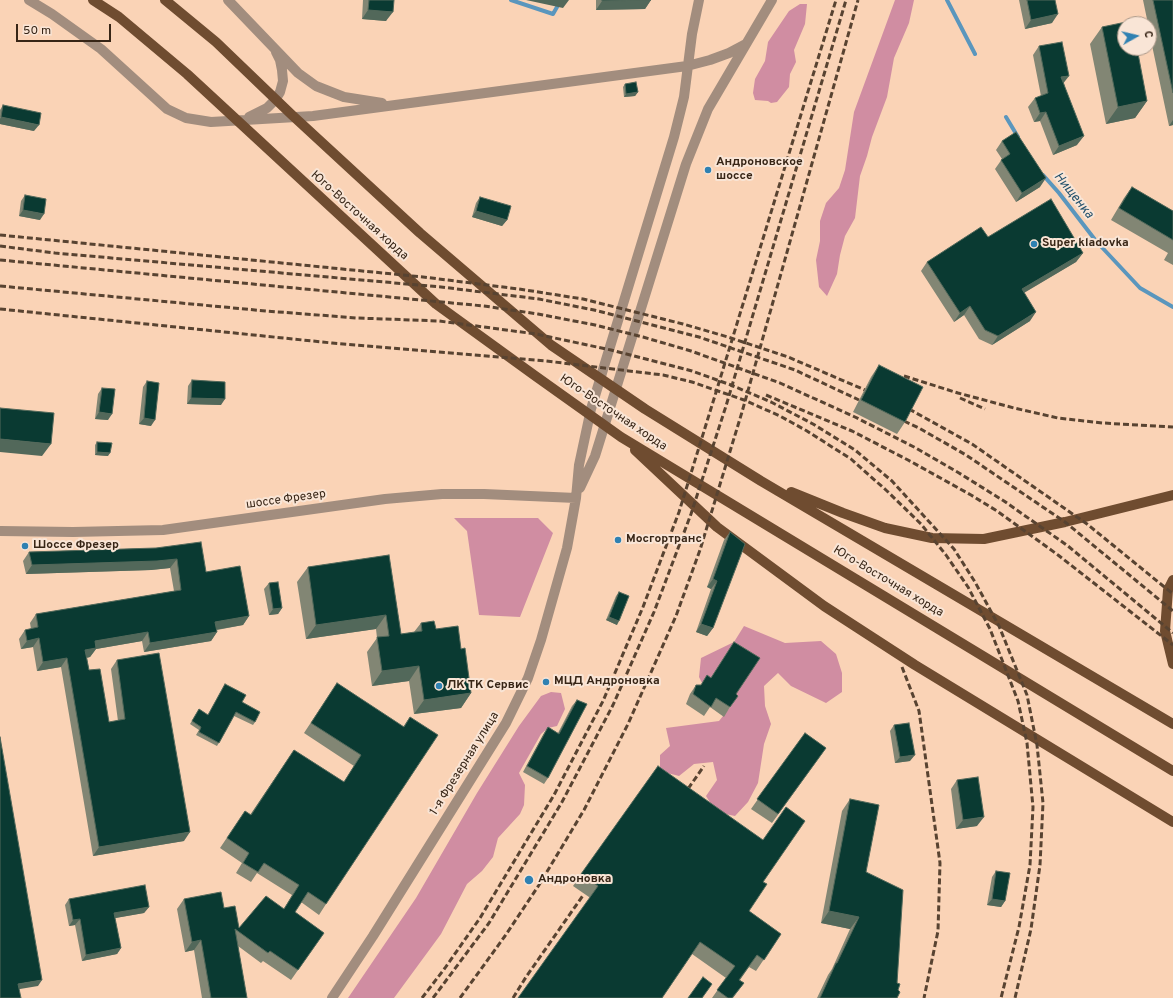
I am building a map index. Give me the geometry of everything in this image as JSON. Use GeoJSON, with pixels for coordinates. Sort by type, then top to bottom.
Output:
{"type":"FeatureCollection","features":[{"type":"Feature","properties":{"kind":"main road","name":"Юго-Восточная хорда"},"geometry":{"type":"LineString","coordinates":[[93,0],[119,17],[187,74],[436,304],[534,375],[621,437],[1173,771]]}},
{"type":"Feature","properties":{"kind":"main road","name":"Юго-Восточная хорда"},"geometry":{"type":"LineString","coordinates":[[165,0],[216,42],[292,115],[420,233],[551,345],[645,409],[761,481],[1173,724]]}},
{"type":"Feature","properties":{"kind":"main road"},"geometry":{"type":"LineString","coordinates":[[621,437],[717,527],[824,606],[915,665],[1173,822]]}},
{"type":"Feature","properties":{"kind":"main road"},"geometry":{"type":"LineString","coordinates":[[761,481],[843,514],[885,528],[932,538],[984,539],[1065,522],[1173,495]]}},
{"type":"Feature","properties":{"kind":"main road"},"geometry":{"type":"LineString","coordinates":[[1173,580],[1168,590],[1165,631],[1173,664]]}},
{"type":"Feature","properties":{"kind":"street"},"geometry":{"type":"LineString","coordinates":[[29,0],[52,14],[100,49],[167,109],[186,118],[211,122],[313,116],[687,66],[723,56],[746,44]]}},
{"type":"Feature","properties":{"kind":"street"},"geometry":{"type":"LineString","coordinates":[[228,0],[298,73],[316,86],[344,97],[394,105]]}},
{"type":"Feature","properties":{"kind":"street","name":"1-я Фрезерная улица"},"geometry":{"type":"LineString","coordinates":[[332,998],[373,936],[498,736],[528,678],[541,640],[566,548],[576,498],[579,465],[591,408],[674,137],[684,97],[687,66],[699,0]]}},
{"type":"Feature","properties":{"kind":"street","name":"1-я Фрезерная улица"},"geometry":{"type":"LineString","coordinates":[[576,498],[595,456],[686,164],[708,109],[772,0]]}},
{"type":"Feature","properties":{"kind":"street"},"geometry":{"type":"LineString","coordinates":[[246,119],[267,108],[280,92],[283,81],[282,70],[280,60],[272,46]]}},
{"type":"Feature","properties":{"kind":"street","name":"шоссе Фрезер"},"geometry":{"type":"LineString","coordinates":[[0,531],[73,532],[163,530],[385,499],[426,495],[484,494],[576,498]]}},
{"type":"Feature","properties":{"kind":"shaded area"},"geometry":{"type":"Polygon","coordinates":[[[895,0],[914,0],[909,23],[894,58],[887,97],[872,137],[860,176],[855,218],[845,236],[837,274],[827,296],[819,287],[816,260],[820,241],[820,221],[826,203],[839,188],[845,170],[854,112],[895,0]]]}},
{"type":"Feature","properties":{"kind":"shaded area"},"geometry":{"type":"Polygon","coordinates":[[[800,4],[807,4],[805,24],[794,50],[796,62],[790,74],[789,87],[777,102],[771,103],[768,101],[755,100],[753,93],[755,79],[765,61],[768,42],[789,11],[800,4]]]}},
{"type":"Feature","properties":{"kind":"shaded area"},"geometry":{"type":"Polygon","coordinates":[[[454,518],[538,518],[553,533],[520,617],[479,615],[467,531],[454,518]]]}},
{"type":"Feature","properties":{"kind":"shaded area"},"geometry":{"type":"Polygon","coordinates":[[[744,626],[785,643],[821,641],[836,654],[842,673],[842,692],[826,703],[791,686],[778,673],[764,686],[765,706],[771,724],[764,744],[758,783],[748,802],[735,816],[716,812],[706,796],[717,780],[713,762],[694,764],[679,776],[660,771],[660,755],[670,746],[666,728],[719,721],[731,706],[738,688],[707,693],[699,677],[701,658],[734,642],[744,626]]]}},
{"type":"Feature","properties":{"kind":"shaded area"},"geometry":{"type":"Polygon","coordinates":[[[551,692],[561,693],[565,709],[557,726],[548,728],[541,734],[519,773],[525,785],[524,805],[520,814],[498,838],[493,857],[482,871],[467,884],[441,934],[394,998],[348,998],[416,898],[477,793],[519,726],[541,696],[551,692]]]}},
{"type":"Feature","properties":{"kind":"building"},"geometry":{"type":"Polygon","coordinates":[[[369,0],[394,0],[393,12],[368,10],[369,0]]]}},
{"type":"Feature","properties":{"kind":"building"},"geometry":{"type":"Polygon","coordinates":[[[602,0],[651,0],[602,1],[602,0]]]}},
{"type":"Feature","properties":{"kind":"building"},"geometry":{"type":"Polygon","coordinates":[[[1027,0],[1055,0],[1058,14],[1031,20],[1027,0]]]}},
{"type":"Feature","properties":{"kind":"building"},"geometry":{"type":"Polygon","coordinates":[[[1153,0],[1173,0],[1173,93],[1157,16],[1153,0]]]}},
{"type":"Feature","properties":{"kind":"building"},"geometry":{"type":"Polygon","coordinates":[[[1117,24],[1117,56],[1139,56],[1147,101],[1118,107],[1102,27],[1117,24]]]}},
{"type":"Feature","properties":{"kind":"building"},"geometry":{"type":"Polygon","coordinates":[[[1062,42],[1069,76],[1061,77],[1084,136],[1059,146],[1046,112],[1040,113],[1035,98],[1048,93],[1039,46],[1062,42]]]}},
{"type":"Feature","properties":{"kind":"building"},"geometry":{"type":"Polygon","coordinates":[[[636,82],[638,92],[626,94],[625,84],[636,82]]]}},
{"type":"Feature","properties":{"kind":"building"},"geometry":{"type":"Polygon","coordinates":[[[3,105],[41,113],[39,125],[1,117],[3,105]]]}},
{"type":"Feature","properties":{"kind":"building"},"geometry":{"type":"Polygon","coordinates":[[[1016,132],[1046,178],[1022,193],[1001,160],[1010,154],[1002,141],[1016,132]]]}},
{"type":"Feature","properties":{"kind":"building"},"geometry":{"type":"Polygon","coordinates":[[[1132,187],[1173,211],[1173,240],[1119,208],[1132,187]]]}},
{"type":"Feature","properties":{"kind":"building"},"geometry":{"type":"Polygon","coordinates":[[[25,195],[46,199],[44,214],[23,210],[25,195]]]}},
{"type":"Feature","properties":{"kind":"building"},"geometry":{"type":"Polygon","coordinates":[[[480,197],[511,206],[507,220],[476,211],[480,197]]]}},
{"type":"Feature","properties":{"kind":"building"},"geometry":{"type":"Polygon","coordinates":[[[1051,199],[1083,253],[1022,289],[1036,312],[998,336],[985,330],[970,306],[960,313],[927,262],[981,227],[988,237],[1051,199]]]}},
{"type":"Feature","properties":{"kind":"building"},"geometry":{"type":"Polygon","coordinates":[[[879,365],[923,387],[905,422],[861,400],[879,365]]]}},
{"type":"Feature","properties":{"kind":"building"},"geometry":{"type":"Polygon","coordinates":[[[192,380],[225,382],[225,399],[191,398],[192,380]]]}},
{"type":"Feature","properties":{"kind":"building"},"geometry":{"type":"Polygon","coordinates":[[[147,381],[159,383],[155,420],[144,418],[147,381]]]}},
{"type":"Feature","properties":{"kind":"building"},"geometry":{"type":"Polygon","coordinates":[[[102,388],[115,389],[112,414],[99,412],[102,388]]]}},
{"type":"Feature","properties":{"kind":"building"},"geometry":{"type":"Polygon","coordinates":[[[0,408],[54,413],[51,444],[0,439],[0,408]]]}},
{"type":"Feature","properties":{"kind":"building"},"geometry":{"type":"Polygon","coordinates":[[[97,442],[112,443],[110,453],[97,452],[97,442]]]}},
{"type":"Feature","properties":{"kind":"building"},"geometry":{"type":"Polygon","coordinates":[[[730,532],[745,544],[713,628],[701,624],[717,581],[713,579],[730,532]]]}},
{"type":"Feature","properties":{"kind":"building"},"geometry":{"type":"Polygon","coordinates":[[[201,542],[206,572],[240,566],[249,616],[215,622],[217,632],[150,643],[148,632],[95,641],[96,648],[85,650],[89,670],[100,669],[109,722],[125,719],[117,660],[159,653],[190,832],[99,847],[67,658],[43,662],[39,638],[27,641],[25,630],[38,627],[36,614],[181,590],[177,559],[32,565],[29,552],[156,548],[201,542]]]}},
{"type":"Feature","properties":{"kind":"building"},"geometry":{"type":"Polygon","coordinates":[[[389,555],[401,634],[422,631],[421,623],[434,621],[436,629],[458,626],[461,649],[465,648],[471,693],[424,700],[419,666],[382,671],[377,637],[389,636],[386,615],[316,625],[308,567],[389,555]]]}},
{"type":"Feature","properties":{"kind":"building"},"geometry":{"type":"Polygon","coordinates":[[[278,582],[282,608],[273,609],[269,583],[278,582]]]}},
{"type":"Feature","properties":{"kind":"building"},"geometry":{"type":"Polygon","coordinates":[[[619,592],[629,596],[619,621],[609,617],[619,592]]]}},
{"type":"Feature","properties":{"kind":"building"},"geometry":{"type":"Polygon","coordinates":[[[734,642],[760,658],[736,694],[738,696],[730,707],[716,698],[711,707],[693,694],[696,685],[701,685],[707,675],[711,678],[734,642]]]}},
{"type":"Feature","properties":{"kind":"building"},"geometry":{"type":"Polygon","coordinates":[[[337,683],[404,727],[410,717],[438,735],[326,904],[308,892],[295,912],[324,933],[298,970],[270,951],[268,953],[235,929],[247,998],[211,998],[201,940],[192,942],[184,899],[221,892],[224,908],[235,906],[239,928],[266,896],[284,909],[299,885],[264,863],[258,872],[243,863],[249,853],[227,838],[245,811],[251,815],[294,750],[344,782],[361,755],[311,723],[337,683]]]}},
{"type":"Feature","properties":{"kind":"building"},"geometry":{"type":"Polygon","coordinates":[[[225,684],[246,695],[242,702],[260,712],[255,722],[236,712],[219,743],[199,732],[201,727],[192,721],[199,709],[208,715],[225,684]]]}},
{"type":"Feature","properties":{"kind":"building"},"geometry":{"type":"Polygon","coordinates":[[[577,700],[587,704],[548,778],[527,766],[548,727],[559,734],[577,700]]]}},
{"type":"Feature","properties":{"kind":"building"},"geometry":{"type":"Polygon","coordinates":[[[909,723],[915,755],[900,757],[894,725],[909,723]]]}},
{"type":"Feature","properties":{"kind":"building"},"geometry":{"type":"Polygon","coordinates":[[[805,733],[826,748],[778,814],[757,799],[805,733]]]}},
{"type":"Feature","properties":{"kind":"building"},"geometry":{"type":"Polygon","coordinates":[[[0,737],[42,980],[18,984],[21,998],[0,998],[0,737]]]}},
{"type":"Feature","properties":{"kind":"building"},"geometry":{"type":"Polygon","coordinates":[[[658,766],[763,840],[786,807],[805,821],[763,882],[767,884],[749,911],[781,934],[764,960],[757,955],[739,980],[744,983],[732,998],[728,998],[717,990],[735,966],[700,942],[662,998],[518,998],[598,886],[581,874],[658,766]]]}},
{"type":"Feature","properties":{"kind":"building"},"geometry":{"type":"Polygon","coordinates":[[[978,777],[984,817],[963,820],[957,780],[978,777]]]}},
{"type":"Feature","properties":{"kind":"building"},"geometry":{"type":"Polygon","coordinates":[[[850,799],[879,805],[866,872],[903,890],[897,983],[900,984],[898,990],[900,992],[897,998],[820,998],[859,917],[829,911],[850,799]]]}},
{"type":"Feature","properties":{"kind":"building"},"geometry":{"type":"Polygon","coordinates":[[[996,871],[1010,873],[1005,901],[992,899],[996,871]]]}},
{"type":"Feature","properties":{"kind":"building"},"geometry":{"type":"Polygon","coordinates":[[[145,885],[149,907],[114,913],[121,948],[86,955],[80,919],[73,920],[69,899],[145,885]]]}},
{"type":"Feature","properties":{"kind":"building"},"geometry":{"type":"Polygon","coordinates":[[[703,977],[712,984],[702,998],[688,998],[703,977]]]}},
{"type":"Feature","properties":{"kind":"waterway","name":"Нищенка"},"geometry":{"type":"LineString","coordinates":[[511,0],[553,14],[561,0]]}},
{"type":"Feature","properties":{"kind":"waterway","name":"Нищенка"},"geometry":{"type":"LineString","coordinates":[[947,0],[975,54]]}},
{"type":"Feature","properties":{"kind":"waterway","name":"Нищенка"},"geometry":{"type":"LineString","coordinates":[[1006,117],[1018,137]]}},
{"type":"Feature","properties":{"kind":"waterway","name":"Нищенка"},"geometry":{"type":"LineString","coordinates":[[1043,175],[1059,193],[1096,241],[1140,288],[1173,307]]}},
{"type":"Feature","properties":{"kind":"railway"},"geometry":{"type":"LineString","coordinates":[[422,998],[480,918],[554,795],[603,701],[643,607],[679,512],[836,0]]}},
{"type":"Feature","properties":{"kind":"railway"},"geometry":{"type":"LineString","coordinates":[[433,998],[489,923],[562,802],[613,705],[654,612],[691,514],[726,406],[846,0]]}},
{"type":"Feature","properties":{"kind":"railway"},"geometry":{"type":"LineString","coordinates":[[460,998],[505,936],[539,885],[584,810],[628,724],[676,616],[700,550],[742,412],[858,0]]}},
{"type":"Feature","properties":{"kind":"railway"},"geometry":{"type":"LineString","coordinates":[[0,235],[423,277],[583,299],[728,337],[788,357],[865,390]]}},
{"type":"Feature","properties":{"kind":"railway"},"geometry":{"type":"LineString","coordinates":[[0,246],[55,253],[441,287],[539,299],[594,310],[699,337],[795,370],[859,400]]}},
{"type":"Feature","properties":{"kind":"railway"},"geometry":{"type":"LineString","coordinates":[[0,260],[484,306],[538,314],[595,325],[691,351],[780,383],[855,417],[914,447],[959,473],[1004,501],[1068,546],[1173,633]]}},
{"type":"Feature","properties":{"kind":"railway"},"geometry":{"type":"LineString","coordinates":[[0,286],[266,311],[357,318],[439,321],[536,334],[611,350],[692,371],[731,385],[771,402],[813,424],[855,450],[892,481],[954,549],[975,582],[999,626],[1027,695],[1037,745],[1043,803],[1040,865],[1031,929],[1015,998]]}},
{"type":"Feature","properties":{"kind":"railway"},"geometry":{"type":"LineString","coordinates":[[0,309],[332,343],[546,361],[663,375],[692,382],[744,400],[780,416],[851,459],[921,524],[946,555],[968,587],[990,629],[1018,701],[1027,743],[1033,807],[1030,865],[1019,927],[1001,998]]}},
{"type":"Feature","properties":{"kind":"railway"},"geometry":{"type":"LineString","coordinates":[[904,376],[958,393],[1058,418],[1103,423],[1173,427]]}},
{"type":"Feature","properties":{"kind":"railway"},"geometry":{"type":"LineString","coordinates":[[766,395],[852,431],[971,495],[997,511],[1058,555],[1173,645]]}},
{"type":"Feature","properties":{"kind":"railway"},"geometry":{"type":"LineString","coordinates":[[960,398],[985,409]]}},
{"type":"Feature","properties":{"kind":"railway"},"geometry":{"type":"LineString","coordinates":[[909,409],[972,444],[1087,524],[1173,594]]}},
{"type":"Feature","properties":{"kind":"railway"},"geometry":{"type":"LineString","coordinates":[[904,421],[966,455],[1065,522],[1173,611]]}},
{"type":"Feature","properties":{"kind":"railway"},"geometry":{"type":"LineString","coordinates":[[902,667],[919,711],[940,863],[938,931],[924,998]]}},
{"type":"Feature","properties":{"kind":"railway"},"geometry":{"type":"LineString","coordinates":[[683,796],[704,766]]}},
{"type":"Feature","properties":{"kind":"railway"},"geometry":{"type":"LineString","coordinates":[[513,998],[584,894]]}},
{"type":"Feature","properties":{"kind":"place","name":"Андроновское шоссе"},"geometry":{"type":"Point","coordinates":[708,170]}},
{"type":"Feature","properties":{"kind":"place","name":"Super kladovka"},"geometry":{"type":"Point","coordinates":[1034,244]}},
{"type":"Feature","properties":{"kind":"place","name":"Мосгортранс"},"geometry":{"type":"Point","coordinates":[618,540]}},
{"type":"Feature","properties":{"kind":"place","name":"Шоссе Фрезер"},"geometry":{"type":"Point","coordinates":[25,546]}},
{"type":"Feature","properties":{"kind":"place","name":"МЦД Андроновка"},"geometry":{"type":"Point","coordinates":[546,682]}},
{"type":"Feature","properties":{"kind":"place","name":"ЛК ТК Сервис"},"geometry":{"type":"Point","coordinates":[439,686]}},
{"type":"Feature","properties":{"kind":"place","name":"Андроновка"},"geometry":{"type":"Point","coordinates":[529,880]}}]}
